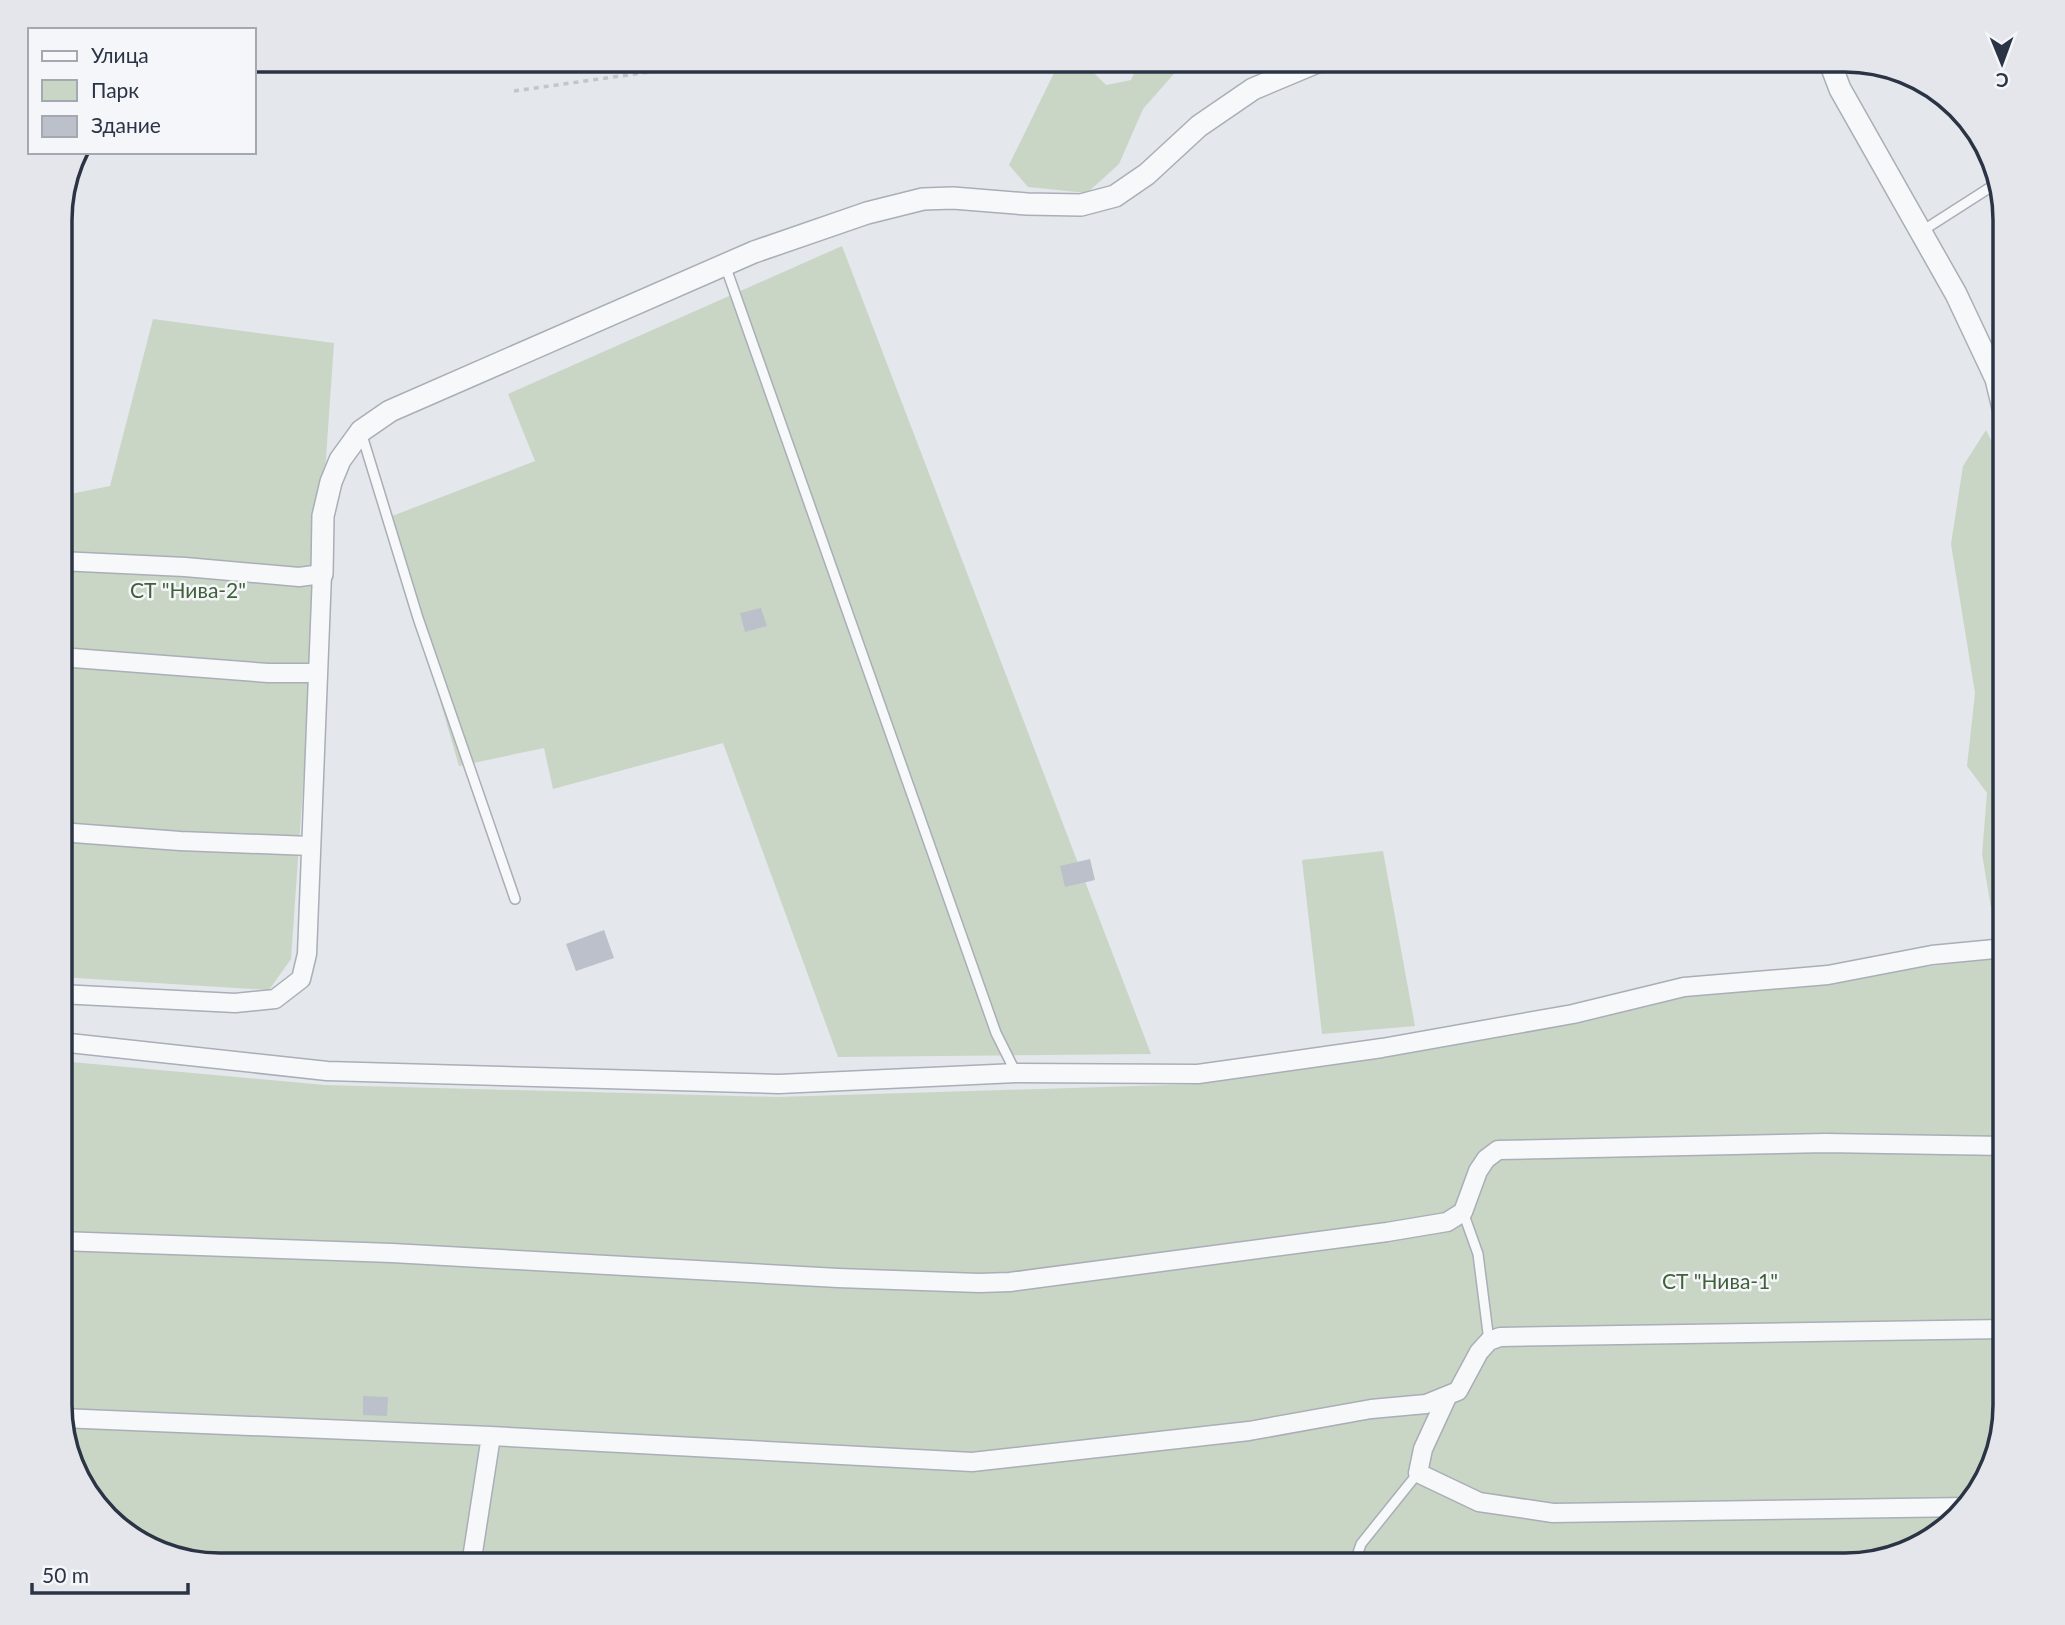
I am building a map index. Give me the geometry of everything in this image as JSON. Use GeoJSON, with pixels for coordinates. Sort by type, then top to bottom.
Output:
{"type":"FeatureCollection","features":[{"type":"Feature","properties":{"kind":"street"},"geometry":{"type":"LineString","coordinates":[[72,995],[235,1003],[275,999],[301,979],[307,954],[323,516],[331,482],[340,460],[360,431],[400,406],[725,265],[867,213],[923,200],[953,198],[1081,205],[1115,196],[1147,174],[1199,126],[1253,89],[1293,72]]}},
{"type":"Feature","properties":{"kind":"street"},"geometry":{"type":"LineString","coordinates":[[1834,72],[1840,89],[1956,294],[1993,373]]}},
{"type":"Feature","properties":{"kind":"street"},"geometry":{"type":"LineString","coordinates":[[72,562],[185,567],[299,577],[322,574]]}},
{"type":"Feature","properties":{"kind":"street"},"geometry":{"type":"LineString","coordinates":[[72,658],[268,673],[317,673]]}},
{"type":"Feature","properties":{"kind":"street"},"geometry":{"type":"LineString","coordinates":[[72,833],[180,841],[310,846]]}},
{"type":"Feature","properties":{"kind":"street"},"geometry":{"type":"LineString","coordinates":[[72,1043],[340,1072],[779,1084],[1016,1073],[1198,1074],[1382,1048],[1573,1014],[1684,987],[1828,975],[1932,955],[1993,949]]}},
{"type":"Feature","properties":{"kind":"street"},"geometry":{"type":"LineString","coordinates":[[72,1241],[392,1253],[590,1266],[979,1283],[1010,1282],[1447,1222],[1463,1212],[1478,1171],[1486,1159],[1498,1150],[1826,1143],[1993,1146]]}},
{"type":"Feature","properties":{"kind":"street"},"geometry":{"type":"LineString","coordinates":[[73,1418],[491,1436],[972,1461],[1249,1431],[1371,1409],[1426,1404],[1458,1391],[1479,1352],[1489,1340],[1500,1336],[1993,1329]]}},
{"type":"Feature","properties":{"kind":"street"},"geometry":{"type":"LineString","coordinates":[[1447,1397],[1423,1450],[1418,1473],[1479,1502],[1553,1513],[1952,1507]]}},
{"type":"Feature","properties":{"kind":"street"},"geometry":{"type":"LineString","coordinates":[[473,1553],[491,1436]]}},
{"type":"Feature","properties":{"kind":"lane"},"geometry":{"type":"LineString","coordinates":[[1920,232],[1989,188]]}},
{"type":"Feature","properties":{"kind":"lane"},"geometry":{"type":"LineString","coordinates":[[725,265],[996,1033],[1016,1073]]}},
{"type":"Feature","properties":{"kind":"lane"},"geometry":{"type":"LineString","coordinates":[[360,431],[418,618],[515,899]]}},
{"type":"Feature","properties":{"kind":"lane"},"geometry":{"type":"LineString","coordinates":[[1463,1212],[1478,1254],[1489,1340]]}},
{"type":"Feature","properties":{"kind":"lane"},"geometry":{"type":"LineString","coordinates":[[1358,1553],[1361,1544],[1418,1473]]}},
{"type":"Feature","properties":{"kind":"path"},"geometry":{"type":"LineString","coordinates":[[514,91],[649,72]]}},
{"type":"Feature","properties":{"kind":"green space"},"geometry":{"type":"Polygon","coordinates":[[[1055,72],[1093,72],[1106,85],[1131,80],[1135,72],[1175,72],[1143,109],[1119,164],[1087,193],[1028,187],[1009,165],[1055,72]]]}},
{"type":"Feature","properties":{"kind":"green space"},"geometry":{"type":"Polygon","coordinates":[[[842,246],[1151,1054],[838,1057],[723,743],[553,789],[544,748],[459,766],[387,518],[535,461],[508,394],[842,246]]]}},
{"type":"Feature","properties":{"kind":"green space","name":"СТ \"Нива-2\""},"geometry":{"type":"Polygon","coordinates":[[[153,319],[334,343],[291,959],[269,990],[72,978],[72,494],[110,486],[153,319]]]}},
{"type":"Feature","properties":{"kind":"green space"},"geometry":{"type":"Polygon","coordinates":[[[1986,430],[1993,444],[1991,908],[1982,854],[1987,793],[1967,766],[1975,693],[1951,544],[1963,466],[1986,430]]]}},
{"type":"Feature","properties":{"kind":"green space"},"geometry":{"type":"Polygon","coordinates":[[[1383,851],[1415,1026],[1322,1034],[1302,860],[1383,851]]]}},
{"type":"Feature","properties":{"kind":"green space","name":"СТ \"Нива-1\""},"geometry":{"type":"Polygon","coordinates":[[[1993,958],[1992,1424],[1982,1462],[1963,1495],[1935,1523],[1911,1538],[1874,1550],[1845,1553],[220,1553],[201,1552],[172,1545],[154,1538],[130,1523],[102,1495],[83,1462],[77,1443],[72,1415],[72,1062],[325,1085],[777,1097],[1200,1084],[1425,1049],[1679,997],[1993,958]]]}},
{"type":"Feature","properties":{"kind":"building"},"geometry":{"type":"Polygon","coordinates":[[[761,608],[767,626],[745,632],[740,613],[761,608]]]}},
{"type":"Feature","properties":{"kind":"building"},"geometry":{"type":"Polygon","coordinates":[[[1090,859],[1095,880],[1065,887],[1060,866],[1090,859]]]}},
{"type":"Feature","properties":{"kind":"building"},"geometry":{"type":"Polygon","coordinates":[[[604,930],[614,958],[576,971],[566,944],[604,930]]]}},
{"type":"Feature","properties":{"kind":"building"},"geometry":{"type":"Polygon","coordinates":[[[363,1396],[388,1397],[387,1416],[363,1415],[363,1396]]]}}]}
